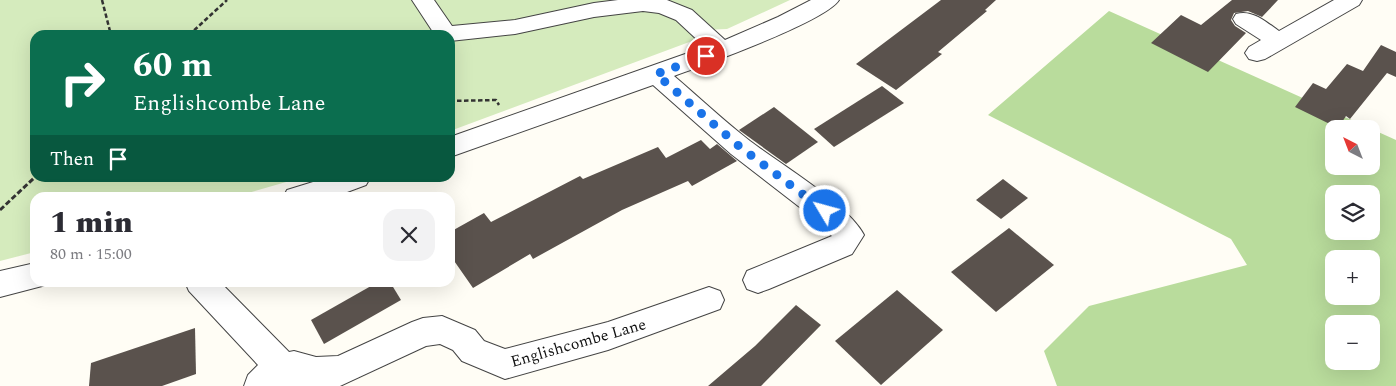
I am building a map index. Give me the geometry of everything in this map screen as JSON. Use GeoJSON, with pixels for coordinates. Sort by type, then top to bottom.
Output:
{"type":"FeatureCollection","features":[{"type":"Feature","properties":{"kind":"street"},"geometry":{"type":"LineString","coordinates":[[423,0],[443,30]]}},
{"type":"Feature","properties":{"kind":"street"},"geometry":{"type":"LineString","coordinates":[[455,145],[722,50],[767,31],[828,0]]}},
{"type":"Feature","properties":{"kind":"street"},"geometry":{"type":"LineString","coordinates":[[1257,53],[1351,0]]}},
{"type":"Feature","properties":{"kind":"street"},"geometry":{"type":"LineString","coordinates":[[455,33],[515,27],[594,10],[643,4],[663,6],[684,15],[722,50]]}},
{"type":"Feature","properties":{"kind":"street"},"geometry":{"type":"LineString","coordinates":[[1244,19],[1279,41]]}},
{"type":"Feature","properties":{"kind":"street"},"geometry":{"type":"LineString","coordinates":[[656,74],[740,147],[825,211],[850,236],[842,245],[758,280]]}},
{"type":"Feature","properties":{"kind":"street"},"geometry":{"type":"LineString","coordinates":[[315,192],[344,182]]}},
{"type":"Feature","properties":{"kind":"street"},"geometry":{"type":"LineString","coordinates":[[0,284],[30,277]]}},
{"type":"Feature","properties":{"kind":"street","name":"Englishcombe Lane"},"geometry":{"type":"LineString","coordinates":[[204,287],[280,380],[294,366],[316,372],[340,371],[423,332],[442,330],[464,340],[473,351],[505,364],[608,336],[709,300]]}},
{"type":"Feature","properties":{"kind":"path"},"geometry":{"type":"LineString","coordinates":[[102,0],[109,30]]}},
{"type":"Feature","properties":{"kind":"path"},"geometry":{"type":"LineString","coordinates":[[194,30],[227,0]]}},
{"type":"Feature","properties":{"kind":"path"},"geometry":{"type":"LineString","coordinates":[[455,101],[496,100],[513,126]]}},
{"type":"Feature","properties":{"kind":"path"},"geometry":{"type":"LineString","coordinates":[[0,210],[30,182]]}},
{"type":"Feature","properties":{"kind":"green space"},"geometry":{"type":"Polygon","coordinates":[[[0,0],[790,0],[727,29],[702,30],[692,41],[455,129],[455,30],[30,30],[30,182],[286,182],[251,192],[30,192],[30,253],[0,261],[0,0]]]}},
{"type":"Feature","properties":{"kind":"green space"},"geometry":{"type":"Polygon","coordinates":[[[1109,11],[1352,120],[1325,120],[1325,175],[1380,175],[1380,133],[1396,140],[1396,386],[1057,386],[1044,351],[1089,306],[1247,265],[1231,239],[988,115],[1109,11]]]}},
{"type":"Feature","properties":{"kind":"building"},"geometry":{"type":"Polygon","coordinates":[[[941,0],[996,0],[985,10],[987,11],[938,52],[942,54],[896,90],[856,64],[941,0]]]}},
{"type":"Feature","properties":{"kind":"building"},"geometry":{"type":"Polygon","coordinates":[[[1232,0],[1278,0],[1262,17],[1248,11],[1234,13],[1231,20],[1235,26],[1246,33],[1208,72],[1151,43],[1181,15],[1201,25],[1232,0]]]}},
{"type":"Feature","properties":{"kind":"building"},"geometry":{"type":"Polygon","coordinates":[[[1381,45],[1396,52],[1396,77],[1387,73],[1350,119],[1346,116],[1343,120],[1325,120],[1325,122],[1295,107],[1313,83],[1326,89],[1347,64],[1363,71],[1381,45]]]}},
{"type":"Feature","properties":{"kind":"building"},"geometry":{"type":"Polygon","coordinates":[[[882,86],[904,103],[834,147],[814,129],[882,86]]]}},
{"type":"Feature","properties":{"kind":"building"},"geometry":{"type":"Polygon","coordinates":[[[774,107],[818,142],[786,164],[739,130],[774,107]]]}},
{"type":"Feature","properties":{"kind":"building"},"geometry":{"type":"Polygon","coordinates":[[[701,140],[710,149],[717,144],[737,161],[692,186],[688,181],[622,210],[533,259],[530,254],[473,288],[455,262],[455,229],[484,213],[491,222],[580,176],[583,179],[658,147],[666,158],[701,140]]]}},
{"type":"Feature","properties":{"kind":"building"},"geometry":{"type":"Polygon","coordinates":[[[1003,179],[1028,198],[1001,219],[976,200],[1003,179]]]}},
{"type":"Feature","properties":{"kind":"building"},"geometry":{"type":"Polygon","coordinates":[[[1009,228],[1054,265],[996,312],[951,272],[1009,228]]]}},
{"type":"Feature","properties":{"kind":"building"},"geometry":{"type":"Polygon","coordinates":[[[369,287],[393,287],[401,300],[324,344],[311,320],[369,287]]]}},
{"type":"Feature","properties":{"kind":"building"},"geometry":{"type":"Polygon","coordinates":[[[897,290],[943,330],[881,385],[835,341],[897,290]]]}},
{"type":"Feature","properties":{"kind":"building"},"geometry":{"type":"Polygon","coordinates":[[[796,305],[821,325],[761,386],[708,386],[755,346],[796,305]]]}},
{"type":"Feature","properties":{"kind":"building"},"geometry":{"type":"Polygon","coordinates":[[[195,328],[196,374],[162,386],[89,386],[91,363],[195,328]]]}},
{"type":"Feature","properties":{"kind":"route"},"geometry":{"type":"LineString","coordinates":[[706,56],[656,74],[740,147],[825,211]]}}]}
